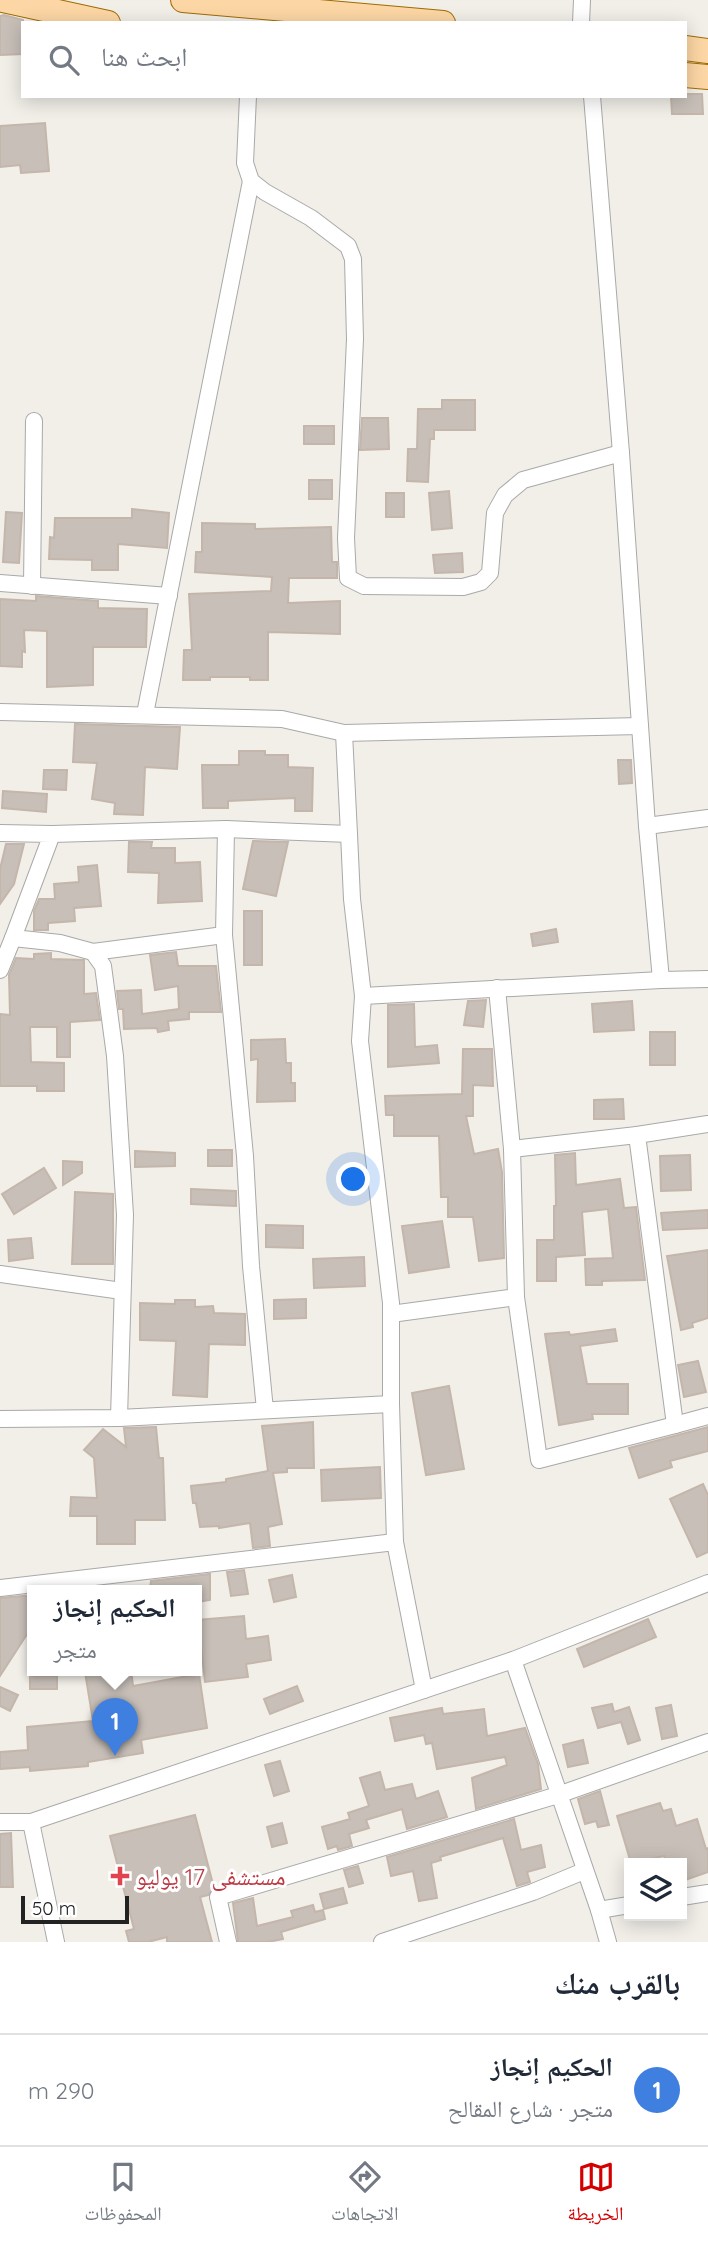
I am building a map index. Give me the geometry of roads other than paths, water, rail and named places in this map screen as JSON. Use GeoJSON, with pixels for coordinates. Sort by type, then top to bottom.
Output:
{"type":"FeatureCollection","features":[{"type":"Feature","properties":{"kind":"main road"},"geometry":{"type":"LineString","coordinates":[[3,0],[42,4],[101,21]]}},
{"type":"Feature","properties":{"kind":"main road"},"geometry":{"type":"LineString","coordinates":[[183,0],[258,4],[289,17],[392,21]]}},
{"type":"Feature","properties":{"kind":"main road"},"geometry":{"type":"LineString","coordinates":[[687,48],[708,51]]}},
{"type":"Feature","properties":{"kind":"main road"},"geometry":{"type":"LineString","coordinates":[[687,75],[708,77]]}},
{"type":"Feature","properties":{"kind":"street"},"geometry":{"type":"LineString","coordinates":[[580,21],[582,0]]}},
{"type":"Feature","properties":{"kind":"street"},"geometry":{"type":"LineString","coordinates":[[248,98],[244,163],[251,181],[311,218],[348,246],[353,259],[355,339],[346,538],[348,578],[365,586],[463,587],[481,582],[490,573],[495,513],[505,495],[523,480],[621,453]]}},
{"type":"Feature","properties":{"kind":"street"},"geometry":{"type":"LineString","coordinates":[[592,98],[661,980]]}},
{"type":"Feature","properties":{"kind":"street"},"geometry":{"type":"LineString","coordinates":[[145,715],[251,181]]}},
{"type":"Feature","properties":{"kind":"street"},"geometry":{"type":"LineString","coordinates":[[32,586],[34,421]]}},
{"type":"Feature","properties":{"kind":"street"},"geometry":{"type":"LineString","coordinates":[[0,583],[169,596]]}},
{"type":"Feature","properties":{"kind":"street"},"geometry":{"type":"LineString","coordinates":[[0,712],[282,719],[344,733],[640,726]]}},
{"type":"Feature","properties":{"kind":"street"},"geometry":{"type":"LineString","coordinates":[[344,733],[352,899],[363,996],[360,1041],[376,1163],[391,1314],[396,1542],[424,1690]]}},
{"type":"Feature","properties":{"kind":"street"},"geometry":{"type":"LineString","coordinates":[[647,826],[708,818]]}},
{"type":"Feature","properties":{"kind":"street"},"geometry":{"type":"LineString","coordinates":[[0,834],[226,830],[349,834]]}},
{"type":"Feature","properties":{"kind":"street"},"geometry":{"type":"LineString","coordinates":[[226,830],[225,935],[265,1410]]}},
{"type":"Feature","properties":{"kind":"street"},"geometry":{"type":"LineString","coordinates":[[0,970],[6,947],[52,834]]}},
{"type":"Feature","properties":{"kind":"street"},"geometry":{"type":"LineString","coordinates":[[6,947],[60,943],[93,952],[225,935]]}},
{"type":"Feature","properties":{"kind":"street"},"geometry":{"type":"LineString","coordinates":[[93,952],[103,966],[115,1056],[125,1215],[119,1418]]}},
{"type":"Feature","properties":{"kind":"street"},"geometry":{"type":"LineString","coordinates":[[363,996],[708,979]]}},
{"type":"Feature","properties":{"kind":"street"},"geometry":{"type":"LineString","coordinates":[[497,988],[512,1149],[516,1297],[539,1460],[708,1416]]}},
{"type":"Feature","properties":{"kind":"street"},"geometry":{"type":"LineString","coordinates":[[512,1149],[708,1124]]}},
{"type":"Feature","properties":{"kind":"street"},"geometry":{"type":"LineString","coordinates":[[637,1135],[675,1425]]}},
{"type":"Feature","properties":{"kind":"street"},"geometry":{"type":"LineString","coordinates":[[0,1274],[122,1291]]}},
{"type":"Feature","properties":{"kind":"street"},"geometry":{"type":"LineString","coordinates":[[391,1314],[516,1297]]}},
{"type":"Feature","properties":{"kind":"street"},"geometry":{"type":"LineString","coordinates":[[0,1419],[119,1418],[391,1404]]}},
{"type":"Feature","properties":{"kind":"street"},"geometry":{"type":"LineString","coordinates":[[0,1588],[396,1542]]}},
{"type":"Feature","properties":{"kind":"street"},"geometry":{"type":"LineString","coordinates":[[0,1822],[31,1822],[513,1660],[708,1583]]}},
{"type":"Feature","properties":{"kind":"street"},"geometry":{"type":"LineString","coordinates":[[513,1660],[608,1942]]}},
{"type":"Feature","properties":{"kind":"street"},"geometry":{"type":"LineString","coordinates":[[229,1942],[218,1896],[558,1795],[708,1742]]}},
{"type":"Feature","properties":{"kind":"street"},"geometry":{"type":"LineString","coordinates":[[31,1822],[56,1942]]}},
{"type":"Feature","properties":{"kind":"street"},"geometry":{"type":"LineString","coordinates":[[382,1942],[533,1892],[584,1871]]}},
{"type":"Feature","properties":{"kind":"street"},"geometry":{"type":"LineString","coordinates":[[687,1896],[708,1893]]}},
{"type":"Feature","properties":{"kind":"street"},"geometry":{"type":"LineString","coordinates":[[599,1910],[624,1906]]}},
{"type":"Feature","properties":{"kind":"place","name":"الحكيم إنجاز"},"geometry":{"type":"Point","coordinates":[115,1756]}},
{"type":"Feature","properties":{"kind":"place","name":"مستشفى 17 يوليو"},"geometry":{"type":"Point","coordinates":[120,1876]}}]}
